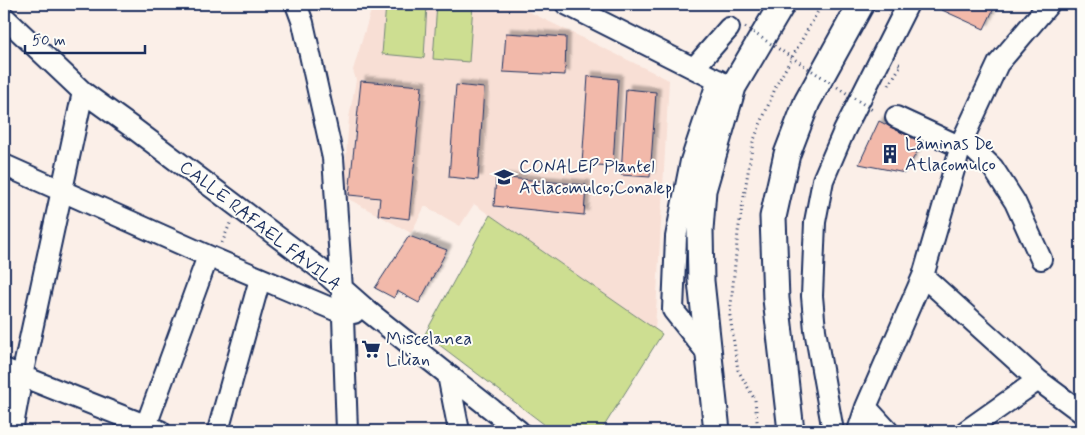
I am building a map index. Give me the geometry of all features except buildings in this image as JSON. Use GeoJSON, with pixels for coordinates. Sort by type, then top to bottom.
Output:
{"type":"FeatureCollection","features":[{"type":"Feature","properties":{"kind":"main road"},"geometry":{"type":"LineString","coordinates":[[717,431],[701,281],[700,230],[703,190],[725,84],[782,4]]}},
{"type":"Feature","properties":{"kind":"main road"},"geometry":{"type":"LineString","coordinates":[[791,431],[776,299],[773,218],[787,154],[807,102],[861,4]]}},
{"type":"Feature","properties":{"kind":"street"},"geometry":{"type":"LineString","coordinates":[[296,4],[304,24],[333,158],[342,289],[347,431]]}},
{"type":"Feature","properties":{"kind":"street"},"geometry":{"type":"LineString","coordinates":[[566,4],[725,84]]}},
{"type":"Feature","properties":{"kind":"street"},"geometry":{"type":"LineString","coordinates":[[833,431],[815,330],[812,296],[815,222],[823,180],[844,130],[908,4]]}},
{"type":"Feature","properties":{"kind":"street"},"geometry":{"type":"LineString","coordinates":[[858,431],[866,407],[923,276],[962,143],[998,64],[1048,4]]}},
{"type":"Feature","properties":{"kind":"street","name":"CALLE RAFAEL FAVILA"},"geometry":{"type":"LineString","coordinates":[[4,17],[83,92],[319,268],[369,312],[519,431]]}},
{"type":"Feature","properties":{"kind":"street"},"geometry":{"type":"LineString","coordinates":[[694,68],[737,27]]}},
{"type":"Feature","properties":{"kind":"street"},"geometry":{"type":"LineString","coordinates":[[12,431],[83,92]]}},
{"type":"Feature","properties":{"kind":"street"},"geometry":{"type":"LineString","coordinates":[[896,117],[962,143],[993,168],[1015,202],[1041,259]]}},
{"type":"Feature","properties":{"kind":"street"},"geometry":{"type":"LineString","coordinates":[[4,165],[212,258],[342,313],[369,312]]}},
{"type":"Feature","properties":{"kind":"street"},"geometry":{"type":"LineString","coordinates":[[4,369],[150,429],[212,258]]}},
{"type":"Feature","properties":{"kind":"street"},"geometry":{"type":"LineString","coordinates":[[923,276],[1038,380],[1081,412]]}},
{"type":"Feature","properties":{"kind":"street"},"geometry":{"type":"LineString","coordinates":[[218,431],[260,279]]}},
{"type":"Feature","properties":{"kind":"street"},"geometry":{"type":"LineString","coordinates":[[448,375],[459,431]]}},
{"type":"Feature","properties":{"kind":"street"},"geometry":{"type":"LineString","coordinates":[[966,431],[1038,380]]}},
{"type":"Feature","properties":{"kind":"street"},"geometry":{"type":"LineString","coordinates":[[866,407],[888,431]]}},
{"type":"Feature","properties":{"kind":"path"},"geometry":{"type":"LineString","coordinates":[[737,27],[874,112]]}},
{"type":"Feature","properties":{"kind":"path"},"geometry":{"type":"LineString","coordinates":[[212,258],[233,216]]}},
{"type":"Feature","properties":{"kind":"shaded area","name":"CONALEP Plantel Atlacomulco;Conalep"},"geometry":{"type":"Polygon","coordinates":[[[373,4],[513,4],[669,80],[655,330],[474,204],[460,226],[425,206],[411,233],[343,196],[349,118],[356,80],[353,70],[373,4]]]}},
{"type":"Feature","properties":{"kind":"green space"},"geometry":{"type":"Polygon","coordinates":[[[386,4],[427,4],[424,58],[382,54],[386,4]]]}},
{"type":"Feature","properties":{"kind":"green space"},"geometry":{"type":"Polygon","coordinates":[[[437,4],[473,4],[469,62],[433,59],[437,4]]]}},
{"type":"Feature","properties":{"kind":"green space"},"geometry":{"type":"Polygon","coordinates":[[[490,215],[662,334],[601,431],[553,431],[425,334],[490,215]]]}},
{"type":"Feature","properties":{"kind":"place","name":"Láminas De Atlacomulco"},"geometry":{"type":"Point","coordinates":[890,154]}},
{"type":"Feature","properties":{"kind":"place","name":"CONALEP Plantel Atlacomulco;Conalep"},"geometry":{"type":"Point","coordinates":[504,177]}},
{"type":"Feature","properties":{"kind":"place","name":"Miscelanea Lilian"},"geometry":{"type":"Point","coordinates":[371,349]}}]}
